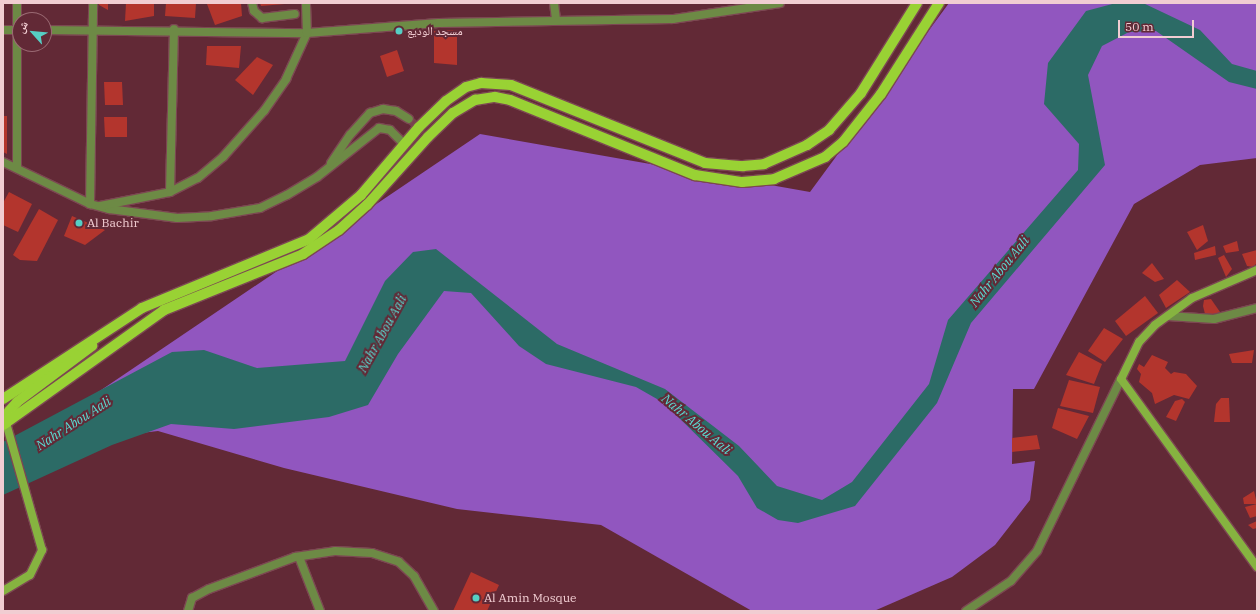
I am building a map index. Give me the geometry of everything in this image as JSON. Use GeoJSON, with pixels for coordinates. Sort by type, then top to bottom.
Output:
{"type":"FeatureCollection","features":[{"type":"Feature","properties":{"kind":"main road"},"geometry":{"type":"LineString","coordinates":[[3,399],[113,324],[160,298],[281,253],[309,239],[361,195],[404,144],[446,101],[466,87],[497,82],[544,98],[691,159],[719,165],[764,164],[807,145],[829,130],[861,93],[917,3]]}},
{"type":"Feature","properties":{"kind":"main road"},"geometry":{"type":"LineString","coordinates":[[6,426],[164,310],[304,254],[367,206],[425,134],[464,105],[495,97],[538,110],[695,175],[742,182],[774,179],[825,157],[843,142],[890,80],[939,3]]}},
{"type":"Feature","properties":{"kind":"main road"},"geometry":{"type":"LineString","coordinates":[[875,71],[890,80]]}},
{"type":"Feature","properties":{"kind":"main road"},"geometry":{"type":"LineString","coordinates":[[6,426],[9,411],[17,402],[91,346],[113,324]]}},
{"type":"Feature","properties":{"kind":"street"},"geometry":{"type":"LineString","coordinates":[[90,204],[93,3]]}},
{"type":"Feature","properties":{"kind":"street"},"geometry":{"type":"LineString","coordinates":[[252,3],[254,11],[262,18],[295,14]]}},
{"type":"Feature","properties":{"kind":"street"},"geometry":{"type":"LineString","coordinates":[[99,206],[170,192],[209,170],[250,127],[286,79],[307,33],[306,3]]}},
{"type":"Feature","properties":{"kind":"street"},"geometry":{"type":"LineString","coordinates":[[554,3],[556,20]]}},
{"type":"Feature","properties":{"kind":"street"},"geometry":{"type":"LineString","coordinates":[[52,30],[174,29],[307,33],[386,26],[556,20],[673,19],[780,3]]}},
{"type":"Feature","properties":{"kind":"street"},"geometry":{"type":"LineString","coordinates":[[170,192],[174,29]]}},
{"type":"Feature","properties":{"kind":"street"},"geometry":{"type":"LineString","coordinates":[[17,168],[19,52]]}},
{"type":"Feature","properties":{"kind":"street"},"geometry":{"type":"LineString","coordinates":[[328,168],[343,144],[370,114],[383,109],[396,111],[409,119]]}},
{"type":"Feature","properties":{"kind":"street"},"geometry":{"type":"LineString","coordinates":[[3,162],[90,204],[134,214],[177,218],[242,212],[287,195],[328,168],[379,128],[390,130],[404,144]]}},
{"type":"Feature","properties":{"kind":"street"},"geometry":{"type":"LineString","coordinates":[[966,611],[1011,582],[1037,551],[1139,342],[1168,316],[1192,298],[1257,270]]}},
{"type":"Feature","properties":{"kind":"street"},"geometry":{"type":"LineString","coordinates":[[1168,316],[1214,319],[1257,308]]}},
{"type":"Feature","properties":{"kind":"street"},"geometry":{"type":"LineString","coordinates":[[1121,379],[1257,567]]}},
{"type":"Feature","properties":{"kind":"street"},"geometry":{"type":"LineString","coordinates":[[3,591],[30,575],[42,550],[6,426]]}},
{"type":"Feature","properties":{"kind":"street"},"geometry":{"type":"LineString","coordinates":[[188,611],[189,602],[198,594],[298,556],[335,551],[386,557],[399,562],[414,576],[434,611]]}},
{"type":"Feature","properties":{"kind":"street"},"geometry":{"type":"LineString","coordinates":[[298,556],[320,611]]}},
{"type":"Feature","properties":{"kind":"shaded area"},"geometry":{"type":"Polygon","coordinates":[[[949,3],[1257,3],[1257,158],[1200,165],[1134,204],[1034,389],[1013,389],[1012,464],[1035,461],[1030,500],[995,545],[952,577],[874,611],[752,611],[601,525],[457,509],[284,468],[158,431],[57,443],[76,407],[480,134],[810,192],[949,3]]]}},
{"type":"Feature","properties":{"kind":"water","name":"Nahr Abou Aali"},"geometry":{"type":"Polygon","coordinates":[[[1116,3],[1143,3],[1200,30],[1232,64],[1257,71],[1257,89],[1229,82],[1156,31],[1129,32],[1102,46],[1088,75],[1105,165],[971,323],[937,403],[855,506],[798,523],[778,520],[757,508],[738,476],[664,403],[636,387],[546,364],[519,346],[471,293],[444,291],[398,354],[368,405],[329,417],[234,429],[171,424],[112,445],[3,495],[3,442],[172,352],[204,350],[257,368],[345,361],[385,281],[413,252],[436,249],[557,344],[665,389],[739,446],[777,486],[822,500],[852,482],[929,384],[948,320],[1078,170],[1079,144],[1044,104],[1048,63],[1086,11],[1116,3]]]}},
{"type":"Feature","properties":{"kind":"building"},"geometry":{"type":"Polygon","coordinates":[[[99,3],[108,3],[108,10],[99,5],[99,3]]]}},
{"type":"Feature","properties":{"kind":"building"},"geometry":{"type":"Polygon","coordinates":[[[126,3],[154,3],[154,16],[125,21],[126,3]]]}},
{"type":"Feature","properties":{"kind":"building"},"geometry":{"type":"Polygon","coordinates":[[[166,3],[196,3],[195,18],[165,16],[166,3]]]}},
{"type":"Feature","properties":{"kind":"building"},"geometry":{"type":"Polygon","coordinates":[[[241,3],[242,16],[215,25],[207,4],[241,3]]]}},
{"type":"Feature","properties":{"kind":"building"},"geometry":{"type":"Polygon","coordinates":[[[260,3],[285,3],[285,4],[261,6],[260,3]]]}},
{"type":"Feature","properties":{"kind":"building"},"geometry":{"type":"Polygon","coordinates":[[[457,30],[457,65],[434,63],[434,31],[457,30]]]}},
{"type":"Feature","properties":{"kind":"building"},"geometry":{"type":"Polygon","coordinates":[[[207,46],[241,46],[239,68],[206,65],[207,46]]]}},
{"type":"Feature","properties":{"kind":"building"},"geometry":{"type":"Polygon","coordinates":[[[397,50],[404,71],[387,77],[380,56],[397,50]]]}},
{"type":"Feature","properties":{"kind":"building"},"geometry":{"type":"Polygon","coordinates":[[[257,57],[273,65],[253,95],[235,80],[257,57]]]}},
{"type":"Feature","properties":{"kind":"building"},"geometry":{"type":"Polygon","coordinates":[[[104,82],[122,82],[123,105],[105,105],[104,82]]]}},
{"type":"Feature","properties":{"kind":"building"},"geometry":{"type":"Polygon","coordinates":[[[3,116],[7,116],[7,154],[3,152],[3,116]]]}},
{"type":"Feature","properties":{"kind":"building"},"geometry":{"type":"Polygon","coordinates":[[[104,117],[127,117],[127,137],[105,137],[104,117]]]}},
{"type":"Feature","properties":{"kind":"building"},"geometry":{"type":"Polygon","coordinates":[[[9,192],[32,204],[18,232],[3,225],[3,203],[9,192]]]}},
{"type":"Feature","properties":{"kind":"building"},"geometry":{"type":"Polygon","coordinates":[[[39,209],[58,220],[37,261],[20,260],[13,255],[39,209]]]}},
{"type":"Feature","properties":{"kind":"building","name":"Al Bachir"},"geometry":{"type":"Polygon","coordinates":[[[72,216],[105,230],[85,245],[64,236],[72,216]]]}},
{"type":"Feature","properties":{"kind":"building"},"geometry":{"type":"Polygon","coordinates":[[[1203,225],[1208,241],[1197,250],[1187,232],[1203,225]]]}},
{"type":"Feature","properties":{"kind":"building"},"geometry":{"type":"Polygon","coordinates":[[[1237,241],[1239,251],[1226,253],[1223,246],[1237,241]]]}},
{"type":"Feature","properties":{"kind":"building"},"geometry":{"type":"Polygon","coordinates":[[[1215,246],[1216,255],[1195,260],[1194,253],[1215,246]]]}},
{"type":"Feature","properties":{"kind":"building"},"geometry":{"type":"Polygon","coordinates":[[[1257,250],[1257,263],[1253,267],[1247,266],[1242,254],[1257,250]]]}},
{"type":"Feature","properties":{"kind":"building"},"geometry":{"type":"Polygon","coordinates":[[[1224,255],[1232,269],[1226,277],[1218,258],[1224,255]]]}},
{"type":"Feature","properties":{"kind":"building"},"geometry":{"type":"Polygon","coordinates":[[[1152,263],[1164,279],[1155,282],[1142,273],[1152,263]]]}},
{"type":"Feature","properties":{"kind":"building"},"geometry":{"type":"Polygon","coordinates":[[[1177,280],[1190,292],[1166,308],[1159,295],[1177,280]]]}},
{"type":"Feature","properties":{"kind":"building"},"geometry":{"type":"Polygon","coordinates":[[[1145,296],[1158,313],[1126,336],[1115,321],[1145,296]]]}},
{"type":"Feature","properties":{"kind":"building"},"geometry":{"type":"Polygon","coordinates":[[[1211,299],[1220,312],[1211,317],[1205,314],[1203,306],[1204,300],[1211,299]]]}},
{"type":"Feature","properties":{"kind":"building"},"geometry":{"type":"Polygon","coordinates":[[[1104,328],[1123,339],[1105,362],[1088,351],[1104,328]]]}},
{"type":"Feature","properties":{"kind":"building"},"geometry":{"type":"Polygon","coordinates":[[[1254,350],[1252,363],[1232,363],[1229,354],[1254,350]]]}},
{"type":"Feature","properties":{"kind":"building"},"geometry":{"type":"Polygon","coordinates":[[[1079,352],[1102,364],[1094,384],[1066,375],[1079,352]]]}},
{"type":"Feature","properties":{"kind":"building"},"geometry":{"type":"Polygon","coordinates":[[[1152,355],[1168,362],[1165,368],[1171,374],[1174,372],[1186,374],[1197,386],[1189,399],[1174,395],[1155,404],[1152,393],[1139,382],[1141,374],[1137,369],[1139,364],[1144,367],[1152,355]]]}},
{"type":"Feature","properties":{"kind":"building"},"geometry":{"type":"Polygon","coordinates":[[[1069,380],[1100,387],[1093,413],[1060,406],[1069,380]]]}},
{"type":"Feature","properties":{"kind":"building"},"geometry":{"type":"Polygon","coordinates":[[[1221,398],[1229,398],[1230,422],[1214,422],[1216,404],[1221,398]]]}},
{"type":"Feature","properties":{"kind":"building"},"geometry":{"type":"Polygon","coordinates":[[[1182,399],[1185,402],[1176,421],[1166,417],[1175,401],[1182,399]]]}},
{"type":"Feature","properties":{"kind":"building"},"geometry":{"type":"Polygon","coordinates":[[[1058,408],[1089,416],[1077,439],[1052,428],[1058,408]]]}},
{"type":"Feature","properties":{"kind":"building"},"geometry":{"type":"Polygon","coordinates":[[[1037,435],[1040,449],[1012,452],[1012,438],[1037,435]]]}},
{"type":"Feature","properties":{"kind":"building"},"geometry":{"type":"Polygon","coordinates":[[[1254,491],[1257,504],[1244,504],[1243,498],[1254,491]]]}},
{"type":"Feature","properties":{"kind":"building"},"geometry":{"type":"Polygon","coordinates":[[[1257,504],[1257,516],[1250,518],[1245,507],[1257,504]]]}},
{"type":"Feature","properties":{"kind":"building"},"geometry":{"type":"Polygon","coordinates":[[[1257,521],[1257,528],[1253,529],[1248,525],[1257,521]]]}},
{"type":"Feature","properties":{"kind":"building","name":"Al Amin Mosque"},"geometry":{"type":"Polygon","coordinates":[[[471,572],[499,585],[487,611],[453,611],[471,572]]]}},
{"type":"Feature","properties":{"kind":"tunnel"},"geometry":{"type":"LineString","coordinates":[[409,119],[423,132]]}},
{"type":"Feature","properties":{"kind":"place","name":"مسجد الوديع"},"geometry":{"type":"Point","coordinates":[399,31]}},
{"type":"Feature","properties":{"kind":"place","name":"Al Bachir"},"geometry":{"type":"Point","coordinates":[79,223]}},
{"type":"Feature","properties":{"kind":"place","name":"Al Amin Mosque"},"geometry":{"type":"Point","coordinates":[476,598]}}]}
